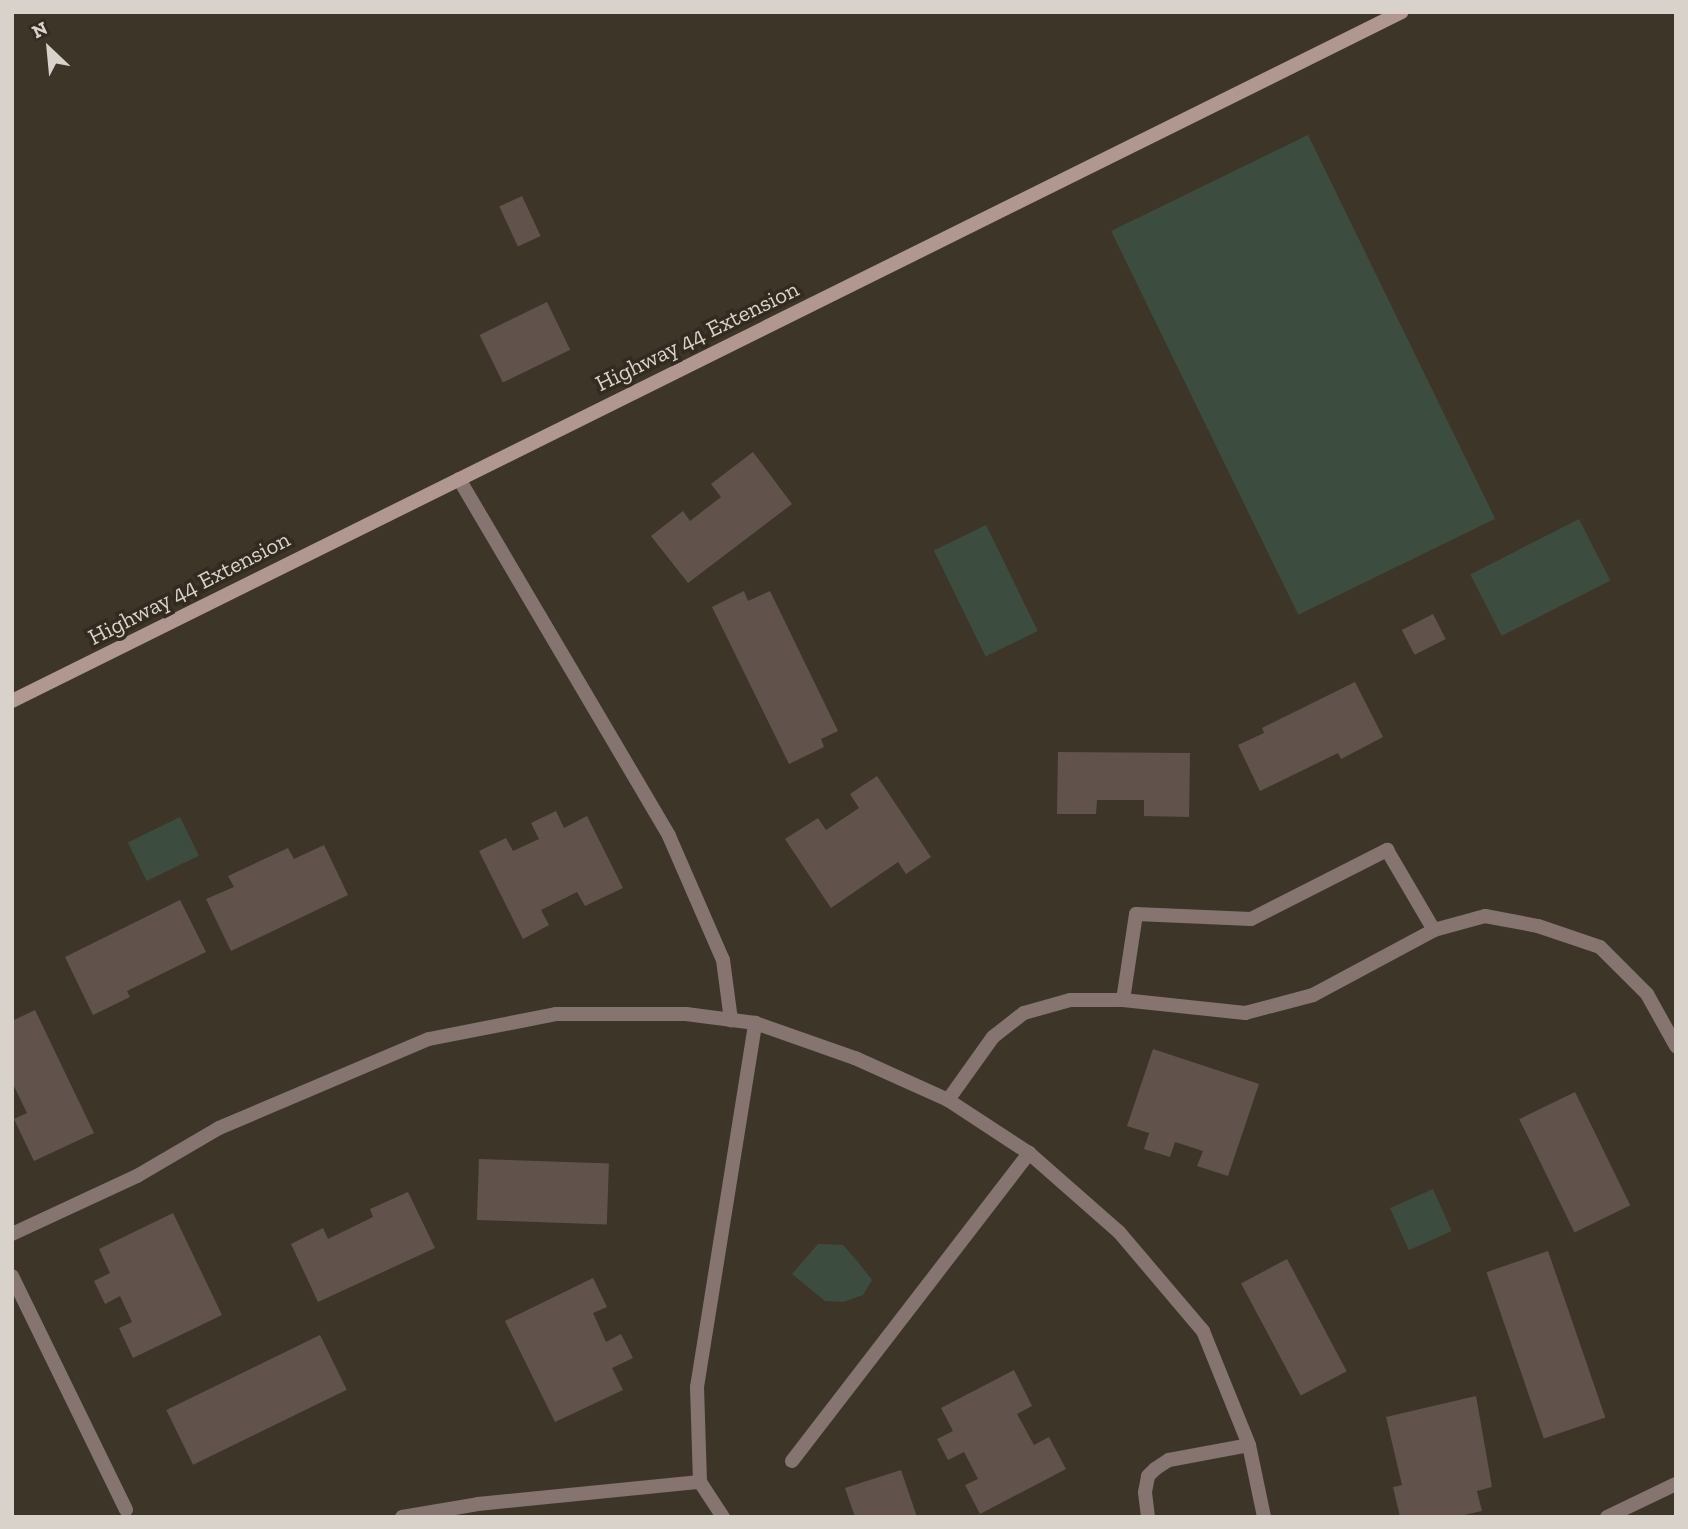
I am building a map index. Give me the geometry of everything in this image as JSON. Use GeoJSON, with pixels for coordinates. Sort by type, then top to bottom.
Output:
{"type":"FeatureCollection","features":[{"type":"Feature","properties":{"kind":"main road","name":"Highway 44 Extension"},"geometry":{"type":"LineString","coordinates":[[12,701],[1402,12]]}},
{"type":"Feature","properties":{"kind":"street"},"geometry":{"type":"LineString","coordinates":[[459,479],[669,836],[723,960],[731,1020]]}},
{"type":"Feature","properties":{"kind":"street"},"geometry":{"type":"LineString","coordinates":[[1123,1000],[1136,914],[1251,919],[1387,850],[1434,930]]}},
{"type":"Feature","properties":{"kind":"street"},"geometry":{"type":"LineString","coordinates":[[948,1100],[993,1037],[1024,1013],[1070,1000],[1123,1000],[1245,1013],[1313,995],[1434,930],[1485,916],[1538,926],[1600,947],[1647,994],[1676,1046]]}},
{"type":"Feature","properties":{"kind":"street"},"geometry":{"type":"LineString","coordinates":[[12,1234],[137,1176],[219,1128],[429,1039],[556,1014],[685,1014],[755,1023],[855,1058],[948,1100],[1029,1153],[1119,1232],[1203,1331],[1250,1445],[1264,1517]]}},
{"type":"Feature","properties":{"kind":"street"},"geometry":{"type":"LineString","coordinates":[[723,1517],[700,1482],[697,1387],[755,1023]]}},
{"type":"Feature","properties":{"kind":"street"},"geometry":{"type":"LineString","coordinates":[[792,1461],[1029,1153]]}},
{"type":"Feature","properties":{"kind":"street"},"geometry":{"type":"LineString","coordinates":[[12,1276],[128,1513]]}},
{"type":"Feature","properties":{"kind":"street"},"geometry":{"type":"LineString","coordinates":[[1148,1517],[1145,1492],[1147,1476],[1155,1468],[1169,1460],[1250,1445]]}},
{"type":"Feature","properties":{"kind":"street"},"geometry":{"type":"LineString","coordinates":[[402,1517],[478,1504],[700,1482]]}},
{"type":"Feature","properties":{"kind":"street"},"geometry":{"type":"LineString","coordinates":[[1606,1517],[1676,1485]]}},
{"type":"Feature","properties":{"kind":"green space"},"geometry":{"type":"Polygon","coordinates":[[[1308,135],[1495,519],[1298,615],[1111,231],[1308,135]]]}},
{"type":"Feature","properties":{"kind":"green space"},"geometry":{"type":"Polygon","coordinates":[[[1579,519],[1610,580],[1502,636],[1470,574],[1579,519]]]}},
{"type":"Feature","properties":{"kind":"green space"},"geometry":{"type":"Polygon","coordinates":[[[986,525],[1038,631],[986,656],[934,550],[986,525]]]}},
{"type":"Feature","properties":{"kind":"green space"},"geometry":{"type":"Polygon","coordinates":[[[180,817],[199,856],[147,881],[128,842],[180,817]]]}},
{"type":"Feature","properties":{"kind":"green space"},"geometry":{"type":"Polygon","coordinates":[[[1433,1189],[1452,1231],[1409,1250],[1390,1208],[1433,1189]]]}},
{"type":"Feature","properties":{"kind":"green space"},"geometry":{"type":"Polygon","coordinates":[[[818,1244],[843,1245],[858,1262],[872,1280],[863,1295],[843,1302],[825,1301],[792,1274],[818,1244]]]}},
{"type":"Feature","properties":{"kind":"building"},"geometry":{"type":"Polygon","coordinates":[[[522,196],[541,236],[518,246],[499,207],[522,196]]]}},
{"type":"Feature","properties":{"kind":"building"},"geometry":{"type":"Polygon","coordinates":[[[547,302],[570,350],[503,383],[480,335],[547,302]]]}},
{"type":"Feature","properties":{"kind":"building"},"geometry":{"type":"Polygon","coordinates":[[[753,452],[792,504],[688,583],[651,536],[683,511],[690,521],[721,497],[711,484],[753,452]]]}},
{"type":"Feature","properties":{"kind":"building"},"geometry":{"type":"Polygon","coordinates":[[[744,591],[748,601],[770,591],[838,731],[821,739],[824,747],[789,764],[712,607],[744,591]]]}},
{"type":"Feature","properties":{"kind":"building"},"geometry":{"type":"Polygon","coordinates":[[[1433,614],[1446,639],[1415,655],[1402,630],[1433,614]]]}},
{"type":"Feature","properties":{"kind":"building"},"geometry":{"type":"Polygon","coordinates":[[[1355,682],[1383,737],[1341,759],[1338,753],[1260,791],[1238,745],[1264,733],[1262,728],[1355,682]]]}},
{"type":"Feature","properties":{"kind":"building"},"geometry":{"type":"Polygon","coordinates":[[[1058,752],[1190,753],[1189,817],[1144,816],[1144,800],[1097,800],[1096,814],[1057,814],[1058,752]]]}},
{"type":"Feature","properties":{"kind":"building"},"geometry":{"type":"Polygon","coordinates":[[[877,776],[931,857],[906,874],[898,862],[831,908],[785,839],[818,818],[826,830],[859,808],[850,794],[877,776]]]}},
{"type":"Feature","properties":{"kind":"building"},"geometry":{"type":"Polygon","coordinates":[[[556,811],[564,828],[587,816],[623,888],[585,906],[577,892],[541,910],[549,925],[523,939],[479,851],[506,838],[513,851],[539,839],[531,823],[556,811]]]}},
{"type":"Feature","properties":{"kind":"building"},"geometry":{"type":"Polygon","coordinates":[[[324,845],[348,895],[231,951],[206,899],[234,887],[228,876],[288,848],[294,859],[324,845]]]}},
{"type":"Feature","properties":{"kind":"building"},"geometry":{"type":"Polygon","coordinates":[[[180,900],[206,952],[127,991],[130,997],[93,1015],[65,957],[180,900]]]}},
{"type":"Feature","properties":{"kind":"building"},"geometry":{"type":"Polygon","coordinates":[[[35,1010],[94,1133],[34,1161],[14,1119],[27,1113],[12,1082],[12,1021],[35,1010]]]}},
{"type":"Feature","properties":{"kind":"building"},"geometry":{"type":"Polygon","coordinates":[[[1153,1049],[1259,1084],[1228,1176],[1197,1166],[1203,1151],[1175,1142],[1170,1157],[1144,1149],[1149,1133],[1127,1126],[1153,1049]]]}},
{"type":"Feature","properties":{"kind":"building"},"geometry":{"type":"Polygon","coordinates":[[[1575,1092],[1630,1205],[1575,1232],[1519,1119],[1575,1092]]]}},
{"type":"Feature","properties":{"kind":"building"},"geometry":{"type":"Polygon","coordinates":[[[479,1159],[609,1164],[607,1224],[477,1220],[479,1159]]]}},
{"type":"Feature","properties":{"kind":"building"},"geometry":{"type":"Polygon","coordinates":[[[408,1192],[435,1248],[318,1302],[291,1244],[323,1228],[328,1239],[373,1217],[370,1209],[408,1192]]]}},
{"type":"Feature","properties":{"kind":"building"},"geometry":{"type":"Polygon","coordinates":[[[173,1213],[222,1315],[133,1358],[119,1328],[132,1322],[120,1296],[105,1304],[94,1281],[110,1273],[99,1249],[173,1213]]]}},
{"type":"Feature","properties":{"kind":"building"},"geometry":{"type":"Polygon","coordinates":[[[1548,1251],[1605,1417],[1544,1439],[1487,1272],[1548,1251]]]}},
{"type":"Feature","properties":{"kind":"building"},"geometry":{"type":"Polygon","coordinates":[[[1287,1259],[1347,1371],[1301,1396],[1241,1283],[1287,1259]]]}},
{"type":"Feature","properties":{"kind":"building"},"geometry":{"type":"Polygon","coordinates":[[[593,1278],[607,1307],[593,1313],[606,1342],[621,1334],[633,1358],[612,1368],[623,1390],[555,1422],[505,1321],[593,1278]]]}},
{"type":"Feature","properties":{"kind":"building"},"geometry":{"type":"Polygon","coordinates":[[[320,1335],[347,1390],[193,1465],[166,1410],[320,1335]]]}},
{"type":"Feature","properties":{"kind":"building"},"geometry":{"type":"Polygon","coordinates":[[[1014,1370],[1032,1406],[1017,1414],[1034,1445],[1049,1437],[1066,1469],[980,1514],[965,1485],[978,1479],[964,1452],[948,1460],[937,1439],[953,1431],[941,1408],[1014,1370]]]}},
{"type":"Feature","properties":{"kind":"building"},"geometry":{"type":"Polygon","coordinates":[[[1476,1396],[1492,1487],[1477,1491],[1482,1511],[1455,1517],[1400,1517],[1393,1487],[1402,1485],[1386,1417],[1476,1396]]]}},
{"type":"Feature","properties":{"kind":"building"},"geometry":{"type":"Polygon","coordinates":[[[901,1470],[917,1517],[855,1517],[845,1488],[901,1470]]]}}]}
